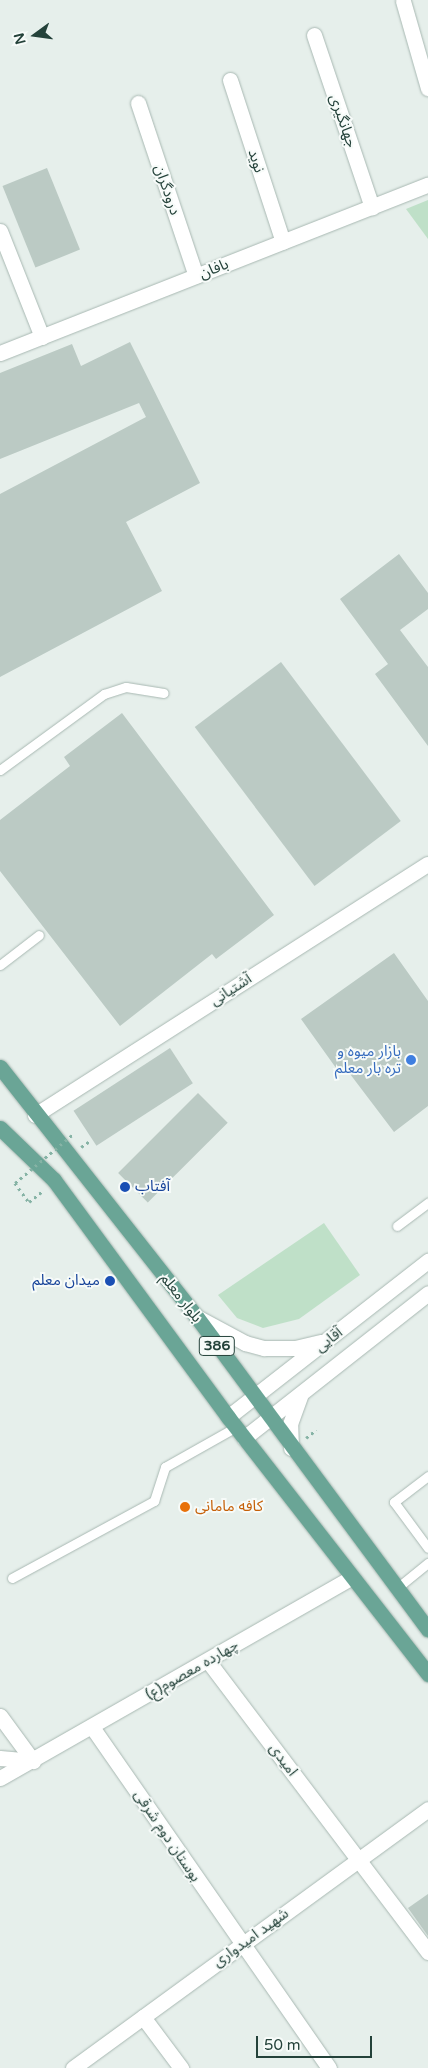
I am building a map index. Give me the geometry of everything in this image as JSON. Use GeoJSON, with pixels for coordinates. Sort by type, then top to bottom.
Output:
{"type":"FeatureCollection","features":[{"type":"Feature","properties":{"kind":"main road","name":"بلوار معلم"},"geometry":{"type":"LineString","coordinates":[[0,1068],[35,1115],[196,1316],[291,1448],[428,1629]]}},
{"type":"Feature","properties":{"kind":"main road","name":"386"},"geometry":{"type":"LineString","coordinates":[[0,1128],[54,1180],[236,1428],[351,1578],[428,1674]]}},
{"type":"Feature","properties":{"kind":"street"},"geometry":{"type":"LineString","coordinates":[[403,1],[428,88]]}},
{"type":"Feature","properties":{"kind":"street","name":"جهانگیری"},"geometry":{"type":"LineString","coordinates":[[314,35],[372,206]]}},
{"type":"Feature","properties":{"kind":"street","name":"نوید"},"geometry":{"type":"LineString","coordinates":[[230,80],[283,242]]}},
{"type":"Feature","properties":{"kind":"street","name":"درودگران"},"geometry":{"type":"LineString","coordinates":[[138,103],[196,276]]}},
{"type":"Feature","properties":{"kind":"street","name":"بافان"},"geometry":{"type":"LineString","coordinates":[[0,353],[428,184]]}},
{"type":"Feature","properties":{"kind":"street"},"geometry":{"type":"LineString","coordinates":[[0,231],[42,337]]}},
{"type":"Feature","properties":{"kind":"street","name":"آشتیانی"},"geometry":{"type":"LineString","coordinates":[[35,1115],[428,864]]}},
{"type":"Feature","properties":{"kind":"street","name":"آقایی"},"geometry":{"type":"LineString","coordinates":[[236,1428],[254,1398],[428,1261]]}},
{"type":"Feature","properties":{"kind":"street","name":"آقایی"},"geometry":{"type":"LineString","coordinates":[[236,1428],[270,1418],[428,1293]]}},
{"type":"Feature","properties":{"kind":"street"},"geometry":{"type":"LineString","coordinates":[[196,1316],[246,1343],[264,1348],[295,1348],[328,1341]]}},
{"type":"Feature","properties":{"kind":"street"},"geometry":{"type":"LineString","coordinates":[[291,1448],[290,1424],[301,1394]]}},
{"type":"Feature","properties":{"kind":"street","name":"چهارده معصوم(ع)"},"geometry":{"type":"LineString","coordinates":[[0,1778],[351,1578]]}},
{"type":"Feature","properties":{"kind":"street","name":"امیدی"},"geometry":{"type":"LineString","coordinates":[[208,1661],[428,1952]]}},
{"type":"Feature","properties":{"kind":"street"},"geometry":{"type":"LineString","coordinates":[[0,1716],[32,1761]]}},
{"type":"Feature","properties":{"kind":"street","name":"بوستان دوم شرقی"},"geometry":{"type":"LineString","coordinates":[[92,1727],[329,2068]]}},
{"type":"Feature","properties":{"kind":"street"},"geometry":{"type":"LineString","coordinates":[[0,1758],[32,1761]]}},
{"type":"Feature","properties":{"kind":"street","name":"شهيد امیدواری"},"geometry":{"type":"LineString","coordinates":[[74,2068],[428,1809]]}},
{"type":"Feature","properties":{"kind":"street"},"geometry":{"type":"LineString","coordinates":[[143,2017],[181,2068]]}},
{"type":"Feature","properties":{"kind":"lane"},"geometry":{"type":"LineString","coordinates":[[0,770],[104,694],[126,687],[164,693]]}},
{"type":"Feature","properties":{"kind":"lane"},"geometry":{"type":"LineString","coordinates":[[0,965],[39,935]]}},
{"type":"Feature","properties":{"kind":"lane"},"geometry":{"type":"LineString","coordinates":[[398,1226],[428,1203]]}},
{"type":"Feature","properties":{"kind":"lane"},"geometry":{"type":"LineString","coordinates":[[12,1578],[154,1501],[165,1467],[236,1428]]}},
{"type":"Feature","properties":{"kind":"lane"},"geometry":{"type":"LineString","coordinates":[[428,1476],[394,1502],[428,1548]]}},
{"type":"Feature","properties":{"kind":"lane"},"geometry":{"type":"LineString","coordinates":[[397,1588],[428,1563]]}},
{"type":"Feature","properties":{"kind":"path"},"geometry":{"type":"LineString","coordinates":[[29,1202],[15,1183],[72,1135]]}},
{"type":"Feature","properties":{"kind":"green space"},"geometry":{"type":"Polygon","coordinates":[[[428,200],[428,239],[406,209],[428,200]]]}},
{"type":"Feature","properties":{"kind":"green space"},"geometry":{"type":"Polygon","coordinates":[[[324,1223],[360,1275],[299,1319],[263,1328],[237,1318],[218,1295],[324,1223]]]}},
{"type":"Feature","properties":{"kind":"building"},"geometry":{"type":"Polygon","coordinates":[[[47,168],[80,250],[35,268],[2,186],[47,168]]]}},
{"type":"Feature","properties":{"kind":"building"},"geometry":{"type":"Polygon","coordinates":[[[130,342],[200,483],[126,522],[162,591],[0,677],[0,494],[146,417],[139,403],[0,459],[0,373],[72,344],[81,366],[130,342]]]}},
{"type":"Feature","properties":{"kind":"building"},"geometry":{"type":"Polygon","coordinates":[[[399,554],[428,593],[428,609],[400,630],[428,667],[428,746],[375,674],[388,664],[340,599],[399,554]]]}},
{"type":"Feature","properties":{"kind":"building"},"geometry":{"type":"Polygon","coordinates":[[[281,662],[401,821],[315,886],[195,727],[281,662]]]}},
{"type":"Feature","properties":{"kind":"building"},"geometry":{"type":"Polygon","coordinates":[[[122,713],[274,915],[216,959],[212,954],[120,1026],[0,871],[0,820],[70,766],[64,757],[122,713]]]}},
{"type":"Feature","properties":{"kind":"building"},"geometry":{"type":"Polygon","coordinates":[[[394,953],[428,1001],[428,1106],[394,1132],[347,1070],[341,1075],[301,1019],[394,953]]]}},
{"type":"Feature","properties":{"kind":"building"},"geometry":{"type":"Polygon","coordinates":[[[170,1048],[193,1083],[96,1146],[74,1111],[170,1048]]]}},
{"type":"Feature","properties":{"kind":"building"},"geometry":{"type":"Polygon","coordinates":[[[198,1093],[228,1123],[148,1203],[118,1173],[198,1093]]]}},
{"type":"Feature","properties":{"kind":"building"},"geometry":{"type":"Polygon","coordinates":[[[428,1894],[428,1936],[408,1908],[428,1894]]]}},
{"type":"Feature","properties":{"kind":"place","name":"بازار میوه و تره بار معلم"},"geometry":{"type":"Point","coordinates":[411,1060]}},
{"type":"Feature","properties":{"kind":"place","name":"آفتاب"},"geometry":{"type":"Point","coordinates":[125,1187]}},
{"type":"Feature","properties":{"kind":"place","name":"میدان معلم"},"geometry":{"type":"Point","coordinates":[110,1281]}},
{"type":"Feature","properties":{"kind":"place","name":"کافه مامانی"},"geometry":{"type":"Point","coordinates":[185,1507]}}]}
